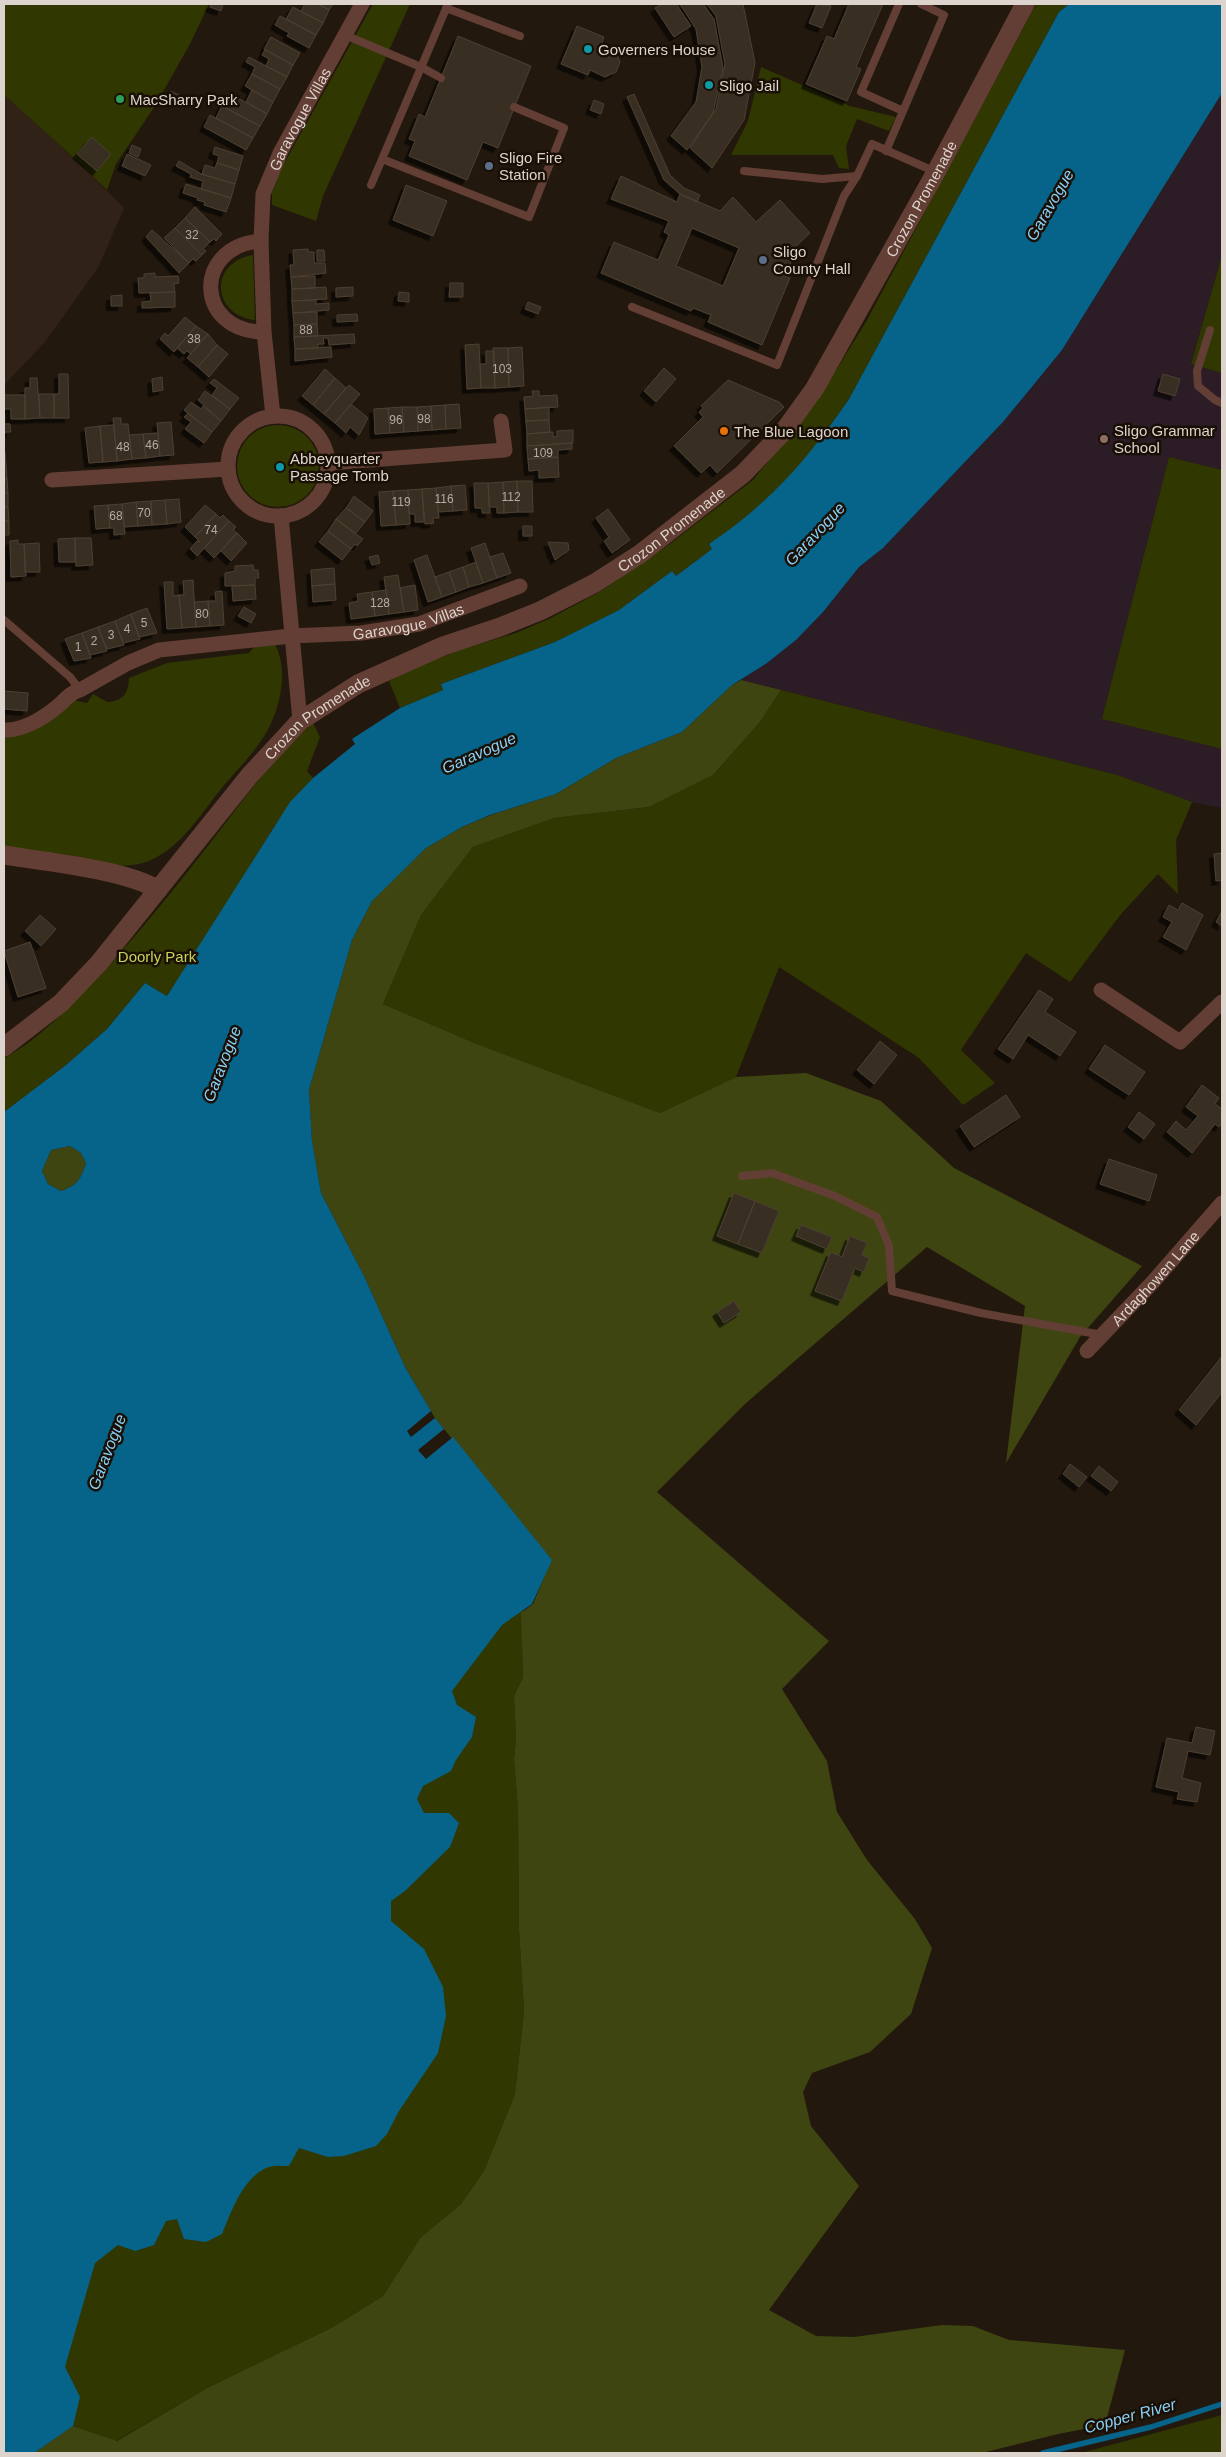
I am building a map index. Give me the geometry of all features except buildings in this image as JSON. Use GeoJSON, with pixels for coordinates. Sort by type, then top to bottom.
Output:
{"type":"FeatureCollection","features":[{"type":"Feature","properties":{"kind":"street","name":"Garavogue Villas"},"geometry":{"type":"LineString","coordinates":[[273,416],[264,332],[261,241],[263,194],[282,150],[362,4]]}},
{"type":"Feature","properties":{"kind":"street","name":"Crozon Promenade"},"geometry":{"type":"LineString","coordinates":[[158,890],[250,775],[300,721],[358,684],[443,646],[500,628],[540,611],[595,583],[640,554],[743,474],[784,431],[815,388],[936,172],[1025,4]]}},
{"type":"Feature","properties":{"kind":"street"},"geometry":{"type":"LineString","coordinates":[[261,241],[245,242],[231,248],[220,259],[213,273],[211,288],[214,304],[222,317],[234,327],[249,332],[264,332]]}},
{"type":"Feature","properties":{"kind":"street"},"geometry":{"type":"LineString","coordinates":[[273,416],[290,417],[307,424],[321,439],[328,463],[325,485],[314,501],[300,511],[281,516],[260,513],[244,503],[234,490],[228,469],[232,447],[242,432],[255,422],[273,416]]}},
{"type":"Feature","properties":{"kind":"street"},"geometry":{"type":"LineString","coordinates":[[328,463],[504,450],[501,421]]}},
{"type":"Feature","properties":{"kind":"street"},"geometry":{"type":"LineString","coordinates":[[52,480],[228,469]]}},
{"type":"Feature","properties":{"kind":"street"},"geometry":{"type":"LineString","coordinates":[[281,516],[300,721]]}},
{"type":"Feature","properties":{"kind":"street","name":"Garavogue Villas"},"geometry":{"type":"LineString","coordinates":[[4,730],[26,726],[56,708],[74,691],[84,688],[128,663],[159,650],[291,636],[361,633],[420,624],[520,586]]}},
{"type":"Feature","properties":{"kind":"street"},"geometry":{"type":"LineString","coordinates":[[4,855],[109,873],[148,883],[158,890],[99,963],[61,1003],[4,1047]]}},
{"type":"Feature","properties":{"kind":"street"},"geometry":{"type":"LineString","coordinates":[[1101,990],[1180,1042],[1222,1002]]}},
{"type":"Feature","properties":{"kind":"street","name":"Ardaghowen Lane"},"geometry":{"type":"LineString","coordinates":[[1087,1351],[1152,1283],[1222,1203]]}},
{"type":"Feature","properties":{"kind":"lane"},"geometry":{"type":"LineString","coordinates":[[899,4],[861,92],[903,111]]}},
{"type":"Feature","properties":{"kind":"lane"},"geometry":{"type":"LineString","coordinates":[[886,151],[944,15],[921,4]]}},
{"type":"Feature","properties":{"kind":"lane"},"geometry":{"type":"LineString","coordinates":[[371,186],[447,6],[520,36]]}},
{"type":"Feature","properties":{"kind":"lane"},"geometry":{"type":"LineString","coordinates":[[345,35],[421,67],[441,78]]}},
{"type":"Feature","properties":{"kind":"lane"},"geometry":{"type":"LineString","coordinates":[[382,159],[529,217],[564,128],[514,107]]}},
{"type":"Feature","properties":{"kind":"lane"},"geometry":{"type":"LineString","coordinates":[[632,307],[777,365],[844,196],[857,176],[872,144],[936,172]]}},
{"type":"Feature","properties":{"kind":"lane"},"geometry":{"type":"LineString","coordinates":[[744,172],[822,179],[857,176]]}},
{"type":"Feature","properties":{"kind":"lane"},"geometry":{"type":"LineString","coordinates":[[1210,330],[1197,371],[1198,386],[1215,400],[1222,403]]}},
{"type":"Feature","properties":{"kind":"lane"},"geometry":{"type":"LineString","coordinates":[[4,620],[84,688]]}},
{"type":"Feature","properties":{"kind":"lane"},"geometry":{"type":"LineString","coordinates":[[742,1176],[772,1173],[835,1196],[877,1217],[889,1246],[892,1291],[981,1313],[1102,1335]]}},
{"type":"Feature","properties":{"kind":"shaded area","name":"Sligo Grammar School"},"geometry":{"type":"Polygon","coordinates":[[[1222,93],[1222,255],[1191,363],[1222,373],[1222,470],[1169,457],[1102,719],[1222,749],[1222,808],[1185,801],[1117,775],[741,680],[796,640],[859,567],[883,548],[1003,422],[1062,350],[1222,93]]]}},
{"type":"Feature","properties":{"kind":"shaded area"},"geometry":{"type":"Polygon","coordinates":[[[4,95],[71,155],[124,208],[99,266],[45,342],[4,385],[4,95]]]}},
{"type":"Feature","properties":{"kind":"green space","name":"MacSharry Park"},"geometry":{"type":"Polygon","coordinates":[[[4,4],[209,4],[190,44],[155,106],[116,164],[107,190],[4,95],[4,4]]]}},
{"type":"Feature","properties":{"kind":"green space"},"geometry":{"type":"Polygon","coordinates":[[[373,4],[410,4],[323,196],[316,221],[272,205],[272,193],[281,169],[373,4]]]}},
{"type":"Feature","properties":{"kind":"green space"},"geometry":{"type":"Polygon","coordinates":[[[1036,4],[1069,4],[1059,12],[849,399],[793,474],[758,508],[709,544],[712,549],[676,576],[672,571],[619,610],[555,642],[441,684],[443,690],[400,708],[389,681],[409,670],[459,650],[516,633],[551,618],[601,591],[667,546],[753,480],[813,407],[866,322],[1036,4]]]}},
{"type":"Feature","properties":{"kind":"green space"},"geometry":{"type":"Polygon","coordinates":[[[761,67],[850,106],[896,117],[889,131],[857,119],[846,146],[849,169],[839,168],[833,155],[731,155],[748,121],[761,67]]]}},
{"type":"Feature","properties":{"kind":"green space"},"geometry":{"type":"Polygon","coordinates":[[[253,255],[255,320],[240,316],[230,309],[223,299],[221,288],[223,277],[229,267],[239,260],[253,255]]]}},
{"type":"Feature","properties":{"kind":"green space"},"geometry":{"type":"Polygon","coordinates":[[[1222,255],[1222,373],[1191,364],[1222,255]]]}},
{"type":"Feature","properties":{"kind":"green space"},"geometry":{"type":"Polygon","coordinates":[[[278,425],[294,428],[307,437],[316,450],[319,466],[316,482],[307,495],[294,504],[278,507],[262,504],[249,495],[240,482],[237,466],[240,450],[249,437],[262,428],[278,425]]]}},
{"type":"Feature","properties":{"kind":"green space"},"geometry":{"type":"Polygon","coordinates":[[[1169,457],[1222,470],[1222,749],[1102,719],[1169,457]]]}},
{"type":"Feature","properties":{"kind":"green space"},"geometry":{"type":"Polygon","coordinates":[[[275,644],[282,668],[282,681],[277,707],[267,731],[256,748],[222,787],[193,825],[166,851],[143,863],[114,865],[75,861],[4,848],[4,740],[6,734],[73,700],[87,703],[93,694],[107,702],[117,700],[124,696],[128,688],[129,678],[167,663],[249,653],[256,645],[275,644]]]}},
{"type":"Feature","properties":{"kind":"green space"},"geometry":{"type":"Polygon","coordinates":[[[741,680],[781,690],[760,722],[713,775],[649,807],[554,818],[473,847],[421,915],[383,1004],[477,1044],[660,1113],[736,1077],[806,1073],[881,1101],[954,1168],[1142,1266],[1080,1337],[1006,1463],[1025,1306],[927,1247],[745,1404],[657,1492],[829,1641],[782,1689],[827,1761],[837,1812],[867,1860],[915,1919],[932,1948],[911,2014],[870,2052],[812,2073],[803,2092],[811,2126],[859,2186],[769,2310],[816,2336],[854,2337],[942,2325],[973,2326],[1009,2340],[1125,2350],[1105,2425],[1058,2434],[982,2453],[34,2453],[73,2426],[117,2441],[207,2388],[333,2327],[383,2296],[421,2237],[461,2204],[484,2171],[515,2094],[524,2011],[519,1929],[518,1810],[514,1759],[516,1740],[514,1696],[523,1677],[521,1613],[533,1604],[551,1560],[435,1418],[405,1367],[365,1278],[321,1193],[312,1142],[309,1090],[352,940],[372,901],[392,880],[426,848],[462,827],[491,815],[556,794],[616,758],[682,732],[732,685],[741,680]]]}},
{"type":"Feature","properties":{"kind":"green space"},"geometry":{"type":"Polygon","coordinates":[[[781,690],[1117,775],[1192,802],[1176,840],[1178,894],[1158,874],[1121,914],[1070,982],[1026,953],[961,1050],[995,1083],[963,1105],[919,1058],[779,967],[736,1077],[660,1113],[477,1044],[383,1004],[421,915],[473,847],[554,818],[649,807],[713,775],[760,722],[781,690]]]}},
{"type":"Feature","properties":{"kind":"green space","name":"Doorly Park"},"geometry":{"type":"Polygon","coordinates":[[[313,723],[320,737],[307,771],[313,778],[291,803],[273,829],[167,996],[145,983],[107,1029],[66,1065],[4,1112],[4,1058],[42,1032],[120,954],[186,874],[271,764],[291,741],[313,723]]]}},
{"type":"Feature","properties":{"kind":"green space"},"geometry":{"type":"Polygon","coordinates":[[[70,1146],[81,1153],[86,1163],[78,1181],[61,1191],[48,1184],[42,1171],[51,1150],[70,1146]]]}},
{"type":"Feature","properties":{"kind":"green space"},"geometry":{"type":"Polygon","coordinates":[[[524,1592],[523,1677],[514,1696],[516,1740],[514,1759],[518,1810],[519,1929],[524,2011],[515,2094],[484,2171],[461,2204],[421,2237],[383,2296],[333,2327],[207,2388],[116,2441],[73,2426],[41,2453],[4,2453],[4,1984],[391,1921],[391,1900],[405,1891],[424,1813],[416,1799],[423,1786],[436,1694],[524,1592]]]}},
{"type":"Feature","properties":{"kind":"green space"},"geometry":{"type":"Polygon","coordinates":[[[1222,2415],[1222,2453],[1081,2453],[1222,2415]]]}},
{"type":"Feature","properties":{"kind":"water","name":"Garavogue"},"geometry":{"type":"Polygon","coordinates":[[[1069,4],[1222,4],[1222,93],[1062,350],[1003,422],[883,548],[859,567],[823,612],[796,640],[767,663],[732,685],[682,732],[616,758],[556,794],[490,815],[462,827],[426,848],[372,901],[352,940],[309,1090],[312,1141],[321,1193],[365,1278],[405,1367],[431,1411],[407,1431],[411,1437],[435,1418],[444,1429],[418,1450],[426,1459],[453,1437],[552,1560],[532,1604],[502,1625],[452,1691],[457,1705],[476,1717],[472,1737],[456,1760],[451,1771],[423,1786],[417,1799],[424,1813],[449,1813],[459,1823],[450,1847],[405,1891],[391,1901],[391,1921],[424,1949],[443,1987],[446,2016],[438,2053],[399,2111],[387,2134],[376,2146],[344,2156],[328,2157],[299,2148],[289,2166],[269,2167],[260,2171],[252,2178],[240,2195],[222,2234],[206,2242],[184,2239],[177,2219],[166,2221],[154,2245],[135,2251],[118,2245],[95,2263],[65,2367],[80,2397],[73,2426],[34,2453],[4,2453],[4,1112],[66,1065],[107,1029],[145,983],[167,996],[290,802],[313,778],[355,744],[352,739],[400,708],[443,690],[441,684],[555,642],[619,610],[672,571],[676,576],[712,549],[709,544],[751,512],[786,479],[803,461],[849,399],[1059,12],[1069,4]],[[70,1146],[51,1150],[42,1171],[48,1184],[61,1191],[75,1184],[80,1178],[86,1163],[81,1153],[70,1146]]]}},
{"type":"Feature","properties":{"kind":"waterway","name":"Copper River"},"geometry":{"type":"LineString","coordinates":[[1043,2453],[1151,2427],[1222,2404]]}},
{"type":"Feature","properties":{"kind":"place","name":"Governers House"},"geometry":{"type":"Point","coordinates":[588,49]}},
{"type":"Feature","properties":{"kind":"place","name":"Sligo Jail"},"geometry":{"type":"Point","coordinates":[709,85]}},
{"type":"Feature","properties":{"kind":"place","name":"MacSharry Park"},"geometry":{"type":"Point","coordinates":[120,99]}},
{"type":"Feature","properties":{"kind":"place","name":"Sligo Fire Station"},"geometry":{"type":"Point","coordinates":[489,166]}},
{"type":"Feature","properties":{"kind":"place","name":"Sligo County Hall"},"geometry":{"type":"Point","coordinates":[763,260]}},
{"type":"Feature","properties":{"kind":"place","name":"The Blue Lagoon"},"geometry":{"type":"Point","coordinates":[724,431]}},
{"type":"Feature","properties":{"kind":"place","name":"Sligo Grammar School"},"geometry":{"type":"Point","coordinates":[1104,439]}},
{"type":"Feature","properties":{"kind":"place","name":"Abbeyquarter Passage Tomb"},"geometry":{"type":"Point","coordinates":[280,467]}}]}
